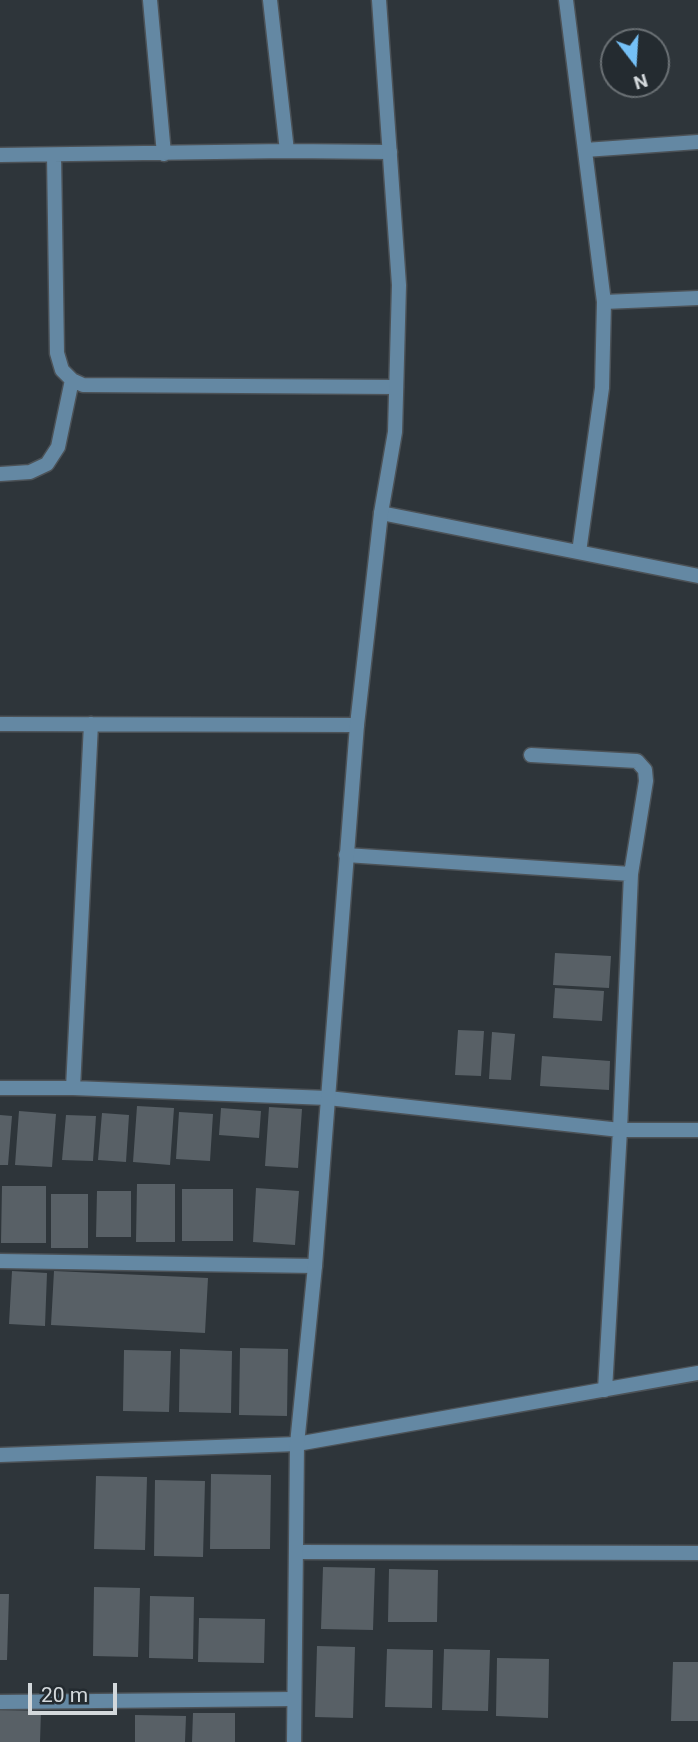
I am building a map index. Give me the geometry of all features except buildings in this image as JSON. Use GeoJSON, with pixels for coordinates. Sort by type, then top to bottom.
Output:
{"type":"FeatureCollection","features":[{"type":"Feature","properties":{"kind":"street"},"geometry":{"type":"LineString","coordinates":[[150,0],[164,154]]}},
{"type":"Feature","properties":{"kind":"street"},"geometry":{"type":"LineString","coordinates":[[270,0],[287,151]]}},
{"type":"Feature","properties":{"kind":"street"},"geometry":{"type":"LineString","coordinates":[[294,1742],[297,1444],[315,1266],[357,725],[381,513],[395,432],[399,285],[379,0]]}},
{"type":"Feature","properties":{"kind":"street"},"geometry":{"type":"LineString","coordinates":[[566,0],[604,302],[602,388],[579,552]]}},
{"type":"Feature","properties":{"kind":"street"},"geometry":{"type":"LineString","coordinates":[[585,150],[698,142]]}},
{"type":"Feature","properties":{"kind":"street"},"geometry":{"type":"LineString","coordinates":[[0,155],[390,152]]}},
{"type":"Feature","properties":{"kind":"street"},"geometry":{"type":"LineString","coordinates":[[54,155],[57,353],[62,370],[72,380],[83,385],[396,387]]}},
{"type":"Feature","properties":{"kind":"street"},"geometry":{"type":"LineString","coordinates":[[604,302],[698,298]]}},
{"type":"Feature","properties":{"kind":"street"},"geometry":{"type":"LineString","coordinates":[[0,474],[30,472],[47,464],[58,447],[72,380]]}},
{"type":"Feature","properties":{"kind":"street"},"geometry":{"type":"LineString","coordinates":[[381,513],[698,576]]}},
{"type":"Feature","properties":{"kind":"street"},"geometry":{"type":"LineString","coordinates":[[0,724],[357,725]]}},
{"type":"Feature","properties":{"kind":"street"},"geometry":{"type":"LineString","coordinates":[[73,1088],[91,724]]}},
{"type":"Feature","properties":{"kind":"street"},"geometry":{"type":"LineString","coordinates":[[531,755],[637,761],[645,771],[646,781],[631,874],[605,1390]]}},
{"type":"Feature","properties":{"kind":"street"},"geometry":{"type":"LineString","coordinates":[[346,855],[631,874]]}},
{"type":"Feature","properties":{"kind":"street"},"geometry":{"type":"LineString","coordinates":[[0,1088],[73,1088],[328,1098],[620,1130],[698,1130]]}},
{"type":"Feature","properties":{"kind":"street"},"geometry":{"type":"LineString","coordinates":[[0,1261],[315,1266]]}},
{"type":"Feature","properties":{"kind":"street"},"geometry":{"type":"LineString","coordinates":[[0,1455],[297,1444],[698,1373]]}},
{"type":"Feature","properties":{"kind":"street"},"geometry":{"type":"LineString","coordinates":[[297,1552],[698,1553]]}},
{"type":"Feature","properties":{"kind":"street"},"geometry":{"type":"LineString","coordinates":[[0,1702],[294,1699]]}}]}
